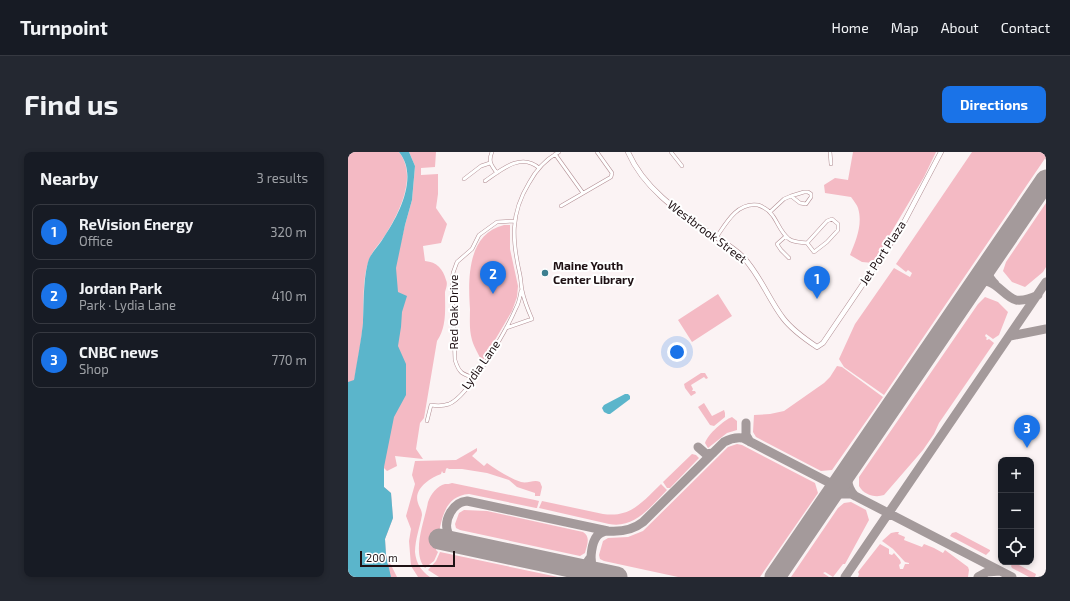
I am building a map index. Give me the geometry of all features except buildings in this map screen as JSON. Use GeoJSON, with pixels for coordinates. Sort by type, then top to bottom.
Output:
{"type":"FeatureCollection","features":[{"type":"Feature","properties":{"kind":"street"},"geometry":{"type":"LineString","coordinates":[[492,152],[489,158],[490,164],[497,173]]}},
{"type":"Feature","properties":{"kind":"street"},"geometry":{"type":"LineString","coordinates":[[561,206],[611,177],[612,173],[597,152]]}},
{"type":"Feature","properties":{"kind":"street","name":"Westbrook Street"},"geometry":{"type":"LineString","coordinates":[[628,152],[641,175],[654,190],[686,217],[742,256],[752,267],[786,323],[817,347]]}},
{"type":"Feature","properties":{"kind":"street"},"geometry":{"type":"LineString","coordinates":[[671,152],[682,166]]}},
{"type":"Feature","properties":{"kind":"street"},"geometry":{"type":"LineString","coordinates":[[830,152],[831,164]]}},
{"type":"Feature","properties":{"kind":"street","name":"Jet Port Plaza"},"geometry":{"type":"LineString","coordinates":[[817,347],[822,343],[901,228],[941,152]]}},
{"type":"Feature","properties":{"kind":"street"},"geometry":{"type":"LineString","coordinates":[[506,328],[532,319],[522,289],[513,240],[514,221],[523,193],[539,168],[557,153],[583,193]]}},
{"type":"Feature","properties":{"kind":"street"},"geometry":{"type":"LineString","coordinates":[[486,181],[511,162],[518,160],[530,161],[539,168]]}},
{"type":"Feature","properties":{"kind":"street"},"geometry":{"type":"LineString","coordinates":[[464,179],[481,166],[490,164]]}},
{"type":"Feature","properties":{"kind":"street"},"geometry":{"type":"LineString","coordinates":[[770,212],[784,199],[791,196],[808,192],[811,194],[811,197],[806,204],[803,204],[791,196]]}},
{"type":"Feature","properties":{"kind":"street"},"geometry":{"type":"LineString","coordinates":[[716,238],[733,214],[743,207],[756,205],[764,207],[770,212],[786,236],[794,241],[807,243],[814,252],[838,230],[838,224],[836,221],[832,219],[827,221],[807,243]]}},
{"type":"Feature","properties":{"kind":"street","name":"Red Oak Drive"},"geometry":{"type":"LineString","coordinates":[[474,378],[459,371],[455,360],[452,274],[458,262],[472,249],[479,235],[497,222],[514,221]]}},
{"type":"Feature","properties":{"kind":"street"},"geometry":{"type":"LineString","coordinates":[[786,236],[777,244],[789,258]]}},
{"type":"Feature","properties":{"kind":"street","name":"Lydia Lane"},"geometry":{"type":"LineString","coordinates":[[427,421],[431,405],[442,406],[451,404],[483,367],[517,307],[522,289]]}},
{"type":"Feature","properties":{"kind":"shaded area"},"geometry":{"type":"Polygon","coordinates":[[[348,152],[399,152],[407,172],[407,183],[401,205],[396,216],[386,234],[372,253],[367,267],[364,283],[362,335],[348,411],[348,152]]]}},
{"type":"Feature","properties":{"kind":"shaded area"},"geometry":{"type":"Polygon","coordinates":[[[409,152],[436,152],[435,167],[421,168],[421,175],[438,174],[436,208],[447,224],[441,243],[423,246],[425,261],[433,263],[439,267],[447,282],[445,292],[445,317],[440,336],[437,341],[424,418],[420,423],[416,449],[423,459],[395,456],[397,466],[387,471],[384,468],[384,487],[391,493],[393,518],[385,539],[386,555],[397,577],[364,577],[366,385],[412,200],[415,166],[409,152]]]}},
{"type":"Feature","properties":{"kind":"shaded area"},"geometry":{"type":"Polygon","coordinates":[[[853,152],[936,152],[924,177],[873,263],[862,262],[850,255],[860,220],[858,208],[851,197],[825,193],[824,185],[835,178],[848,180],[853,152]]]}},
{"type":"Feature","properties":{"kind":"shaded area"},"geometry":{"type":"Polygon","coordinates":[[[972,152],[1046,152],[1046,157],[884,395],[844,367],[839,359],[855,324],[894,268],[910,277],[912,273],[908,270],[906,272],[896,264],[972,152]]]}},
{"type":"Feature","properties":{"kind":"shaded area"},"geometry":{"type":"Polygon","coordinates":[[[1046,203],[1046,267],[1043,272],[1025,287],[1012,282],[1003,271],[1006,262],[1046,203]]]}},
{"type":"Feature","properties":{"kind":"shaded area"},"geometry":{"type":"Polygon","coordinates":[[[504,225],[510,225],[510,249],[518,286],[517,297],[512,311],[482,362],[473,343],[470,332],[469,284],[472,259],[476,248],[483,238],[492,230],[504,225]]]}},
{"type":"Feature","properties":{"kind":"shaded area"},"geometry":{"type":"Polygon","coordinates":[[[718,294],[732,316],[692,342],[678,320],[718,294]]]}},
{"type":"Feature","properties":{"kind":"shaded area"},"geometry":{"type":"Polygon","coordinates":[[[985,297],[998,302],[1008,312],[999,335],[993,339],[986,334],[986,339],[989,339],[994,343],[939,423],[934,434],[923,450],[884,495],[873,496],[867,494],[859,486],[859,477],[978,304],[985,297]]]}},
{"type":"Feature","properties":{"kind":"shaded area"},"geometry":{"type":"Polygon","coordinates":[[[837,366],[842,367],[883,397],[832,470],[821,471],[756,437],[753,432],[754,415],[784,411],[824,383],[837,366]]]}},
{"type":"Feature","properties":{"kind":"shaded area"},"geometry":{"type":"Polygon","coordinates":[[[701,373],[705,373],[708,378],[706,379],[704,377],[691,385],[693,389],[692,391],[695,391],[696,393],[691,396],[684,384],[701,373]]]}},
{"type":"Feature","properties":{"kind":"shaded area"},"geometry":{"type":"Polygon","coordinates":[[[704,403],[712,416],[724,410],[725,417],[714,426],[710,425],[698,407],[704,403]]]}},
{"type":"Feature","properties":{"kind":"shaded area"},"geometry":{"type":"Polygon","coordinates":[[[732,417],[737,421],[737,430],[727,433],[708,448],[705,443],[709,436],[721,424],[732,417]]]}},
{"type":"Feature","properties":{"kind":"shaded area"},"geometry":{"type":"Polygon","coordinates":[[[737,444],[742,445],[815,483],[818,493],[760,577],[678,577],[600,559],[599,555],[603,541],[608,538],[628,537],[643,531],[728,447],[737,444]]]}},
{"type":"Feature","properties":{"kind":"shaded area"},"geometry":{"type":"Polygon","coordinates":[[[477,448],[477,451],[472,456],[484,466],[487,463],[521,482],[540,482],[542,487],[540,496],[535,496],[535,493],[517,487],[509,480],[487,473],[447,468],[445,473],[442,471],[441,474],[428,481],[418,493],[417,498],[422,515],[416,542],[416,560],[424,572],[430,577],[418,577],[411,566],[409,541],[411,529],[406,516],[415,484],[412,475],[415,461],[456,460],[477,448]]]}},
{"type":"Feature","properties":{"kind":"shaded area"},"geometry":{"type":"Polygon","coordinates":[[[692,454],[699,458],[670,488],[667,488],[663,482],[692,454]]]}},
{"type":"Feature","properties":{"kind":"shaded area"},"geometry":{"type":"Polygon","coordinates":[[[452,483],[539,501],[536,508],[469,494],[459,496],[452,500],[447,507],[441,523],[436,550],[438,552],[434,561],[425,568],[421,561],[419,545],[428,502],[437,488],[445,484],[452,483]]]}},
{"type":"Feature","properties":{"kind":"shaded area"},"geometry":{"type":"Polygon","coordinates":[[[661,484],[667,490],[642,515],[635,520],[618,525],[539,508],[542,501],[603,514],[621,514],[629,511],[642,502],[661,484]]]}},
{"type":"Feature","properties":{"kind":"shaded area"},"geometry":{"type":"Polygon","coordinates":[[[851,502],[866,510],[869,520],[845,564],[843,564],[833,577],[825,572],[823,573],[829,577],[791,577],[838,508],[844,503],[851,502]]]}},
{"type":"Feature","properties":{"kind":"shaded area"},"geometry":{"type":"Polygon","coordinates":[[[464,510],[487,511],[583,532],[588,539],[585,553],[580,556],[460,530],[456,528],[455,524],[459,513],[464,510]]]}},
{"type":"Feature","properties":{"kind":"shaded area"},"geometry":{"type":"Polygon","coordinates":[[[899,532],[898,534],[905,537],[904,540],[922,547],[924,544],[943,553],[945,550],[968,567],[968,577],[858,577],[858,572],[880,544],[889,549],[889,554],[892,555],[894,553],[900,560],[900,569],[903,569],[905,564],[909,564],[882,541],[891,533],[899,532]]]}},
{"type":"Feature","properties":{"kind":"shaded area"},"geometry":{"type":"Polygon","coordinates":[[[956,532],[990,551],[986,555],[950,536],[952,533],[956,532]]]}},
{"type":"Feature","properties":{"kind":"shaded area"},"geometry":{"type":"Polygon","coordinates":[[[440,552],[558,577],[439,577],[428,570],[436,561],[440,552]]]}},
{"type":"Feature","properties":{"kind":"shaded area"},"geometry":{"type":"Polygon","coordinates":[[[1019,565],[1036,574],[1035,577],[1029,577],[1011,566],[1019,565]]]}},
{"type":"Feature","properties":{"kind":"water"},"geometry":{"type":"Polygon","coordinates":[[[399,152],[409,152],[415,166],[412,200],[396,268],[398,292],[407,296],[402,312],[398,346],[406,364],[406,395],[394,417],[384,467],[384,487],[391,493],[393,518],[385,539],[386,555],[391,577],[348,577],[348,382],[354,380],[359,352],[363,323],[365,282],[369,259],[390,228],[401,207],[405,195],[407,172],[405,162],[399,152]]]}},
{"type":"Feature","properties":{"kind":"water"},"geometry":{"type":"Polygon","coordinates":[[[625,394],[630,396],[630,399],[610,414],[604,412],[602,408],[604,405],[625,394]]]}},
{"type":"Feature","properties":{"kind":"taxiway"},"geometry":{"type":"LineString","coordinates":[[990,262],[988,274],[995,284]]}},
{"type":"Feature","properties":{"kind":"taxiway"},"geometry":{"type":"LineString","coordinates":[[973,287],[986,281],[1016,300],[1028,299],[1038,295]]}},
{"type":"Feature","properties":{"kind":"taxiway"},"geometry":{"type":"LineString","coordinates":[[845,577],[1046,282]]}},
{"type":"Feature","properties":{"kind":"taxiway"},"geometry":{"type":"LineString","coordinates":[[1010,336],[1046,329]]}},
{"type":"Feature","properties":{"kind":"taxiway"},"geometry":{"type":"LineString","coordinates":[[746,423],[746,435],[750,442]]}},
{"type":"Feature","properties":{"kind":"taxiway"},"geometry":{"type":"LineString","coordinates":[[457,542],[451,538],[448,533],[448,517],[450,512],[457,505],[467,501],[608,531],[622,531],[631,529],[643,522],[724,442],[734,438],[743,438],[1012,577]]}},
{"type":"Feature","properties":{"kind":"taxiway"},"geometry":{"type":"LineString","coordinates":[[698,447],[706,454],[713,453]]}},
{"type":"Feature","properties":{"kind":"taxiway"},"geometry":{"type":"LineString","coordinates":[[851,466],[848,474],[848,485],[855,496]]}},
{"type":"Feature","properties":{"kind":"taxiway"},"geometry":{"type":"LineString","coordinates":[[827,501],[837,494],[850,494]]}},
{"type":"Feature","properties":{"kind":"taxiway"},"geometry":{"type":"LineString","coordinates":[[603,574],[593,567],[591,560],[592,551],[597,536],[602,532],[608,531]]}},
{"type":"Feature","properties":{"kind":"taxiway"},"geometry":{"type":"LineString","coordinates":[[575,568],[585,565],[590,558]]}},
{"type":"Feature","properties":{"kind":"taxiway"},"geometry":{"type":"LineString","coordinates":[[587,577],[590,560]]}},
{"type":"Feature","properties":{"kind":"taxiway"},"geometry":{"type":"LineString","coordinates":[[978,577],[987,572],[1000,571]]}},
{"type":"Feature","properties":{"kind":"runway"},"geometry":{"type":"LineString","coordinates":[[775,577],[1046,180]]}},
{"type":"Feature","properties":{"kind":"runway"},"geometry":{"type":"LineString","coordinates":[[439,539],[617,577]]}},
{"type":"Feature","properties":{"kind":"place","name":"Maine Youth Center Library"},"geometry":{"type":"Point","coordinates":[545,273]}},
{"type":"Feature","properties":{"kind":"place","name":"Jordan Park"},"geometry":{"type":"Point","coordinates":[493,294]}},
{"type":"Feature","properties":{"kind":"place","name":"ReVision Energy"},"geometry":{"type":"Point","coordinates":[817,299]}},
{"type":"Feature","properties":{"kind":"place","name":"CNBC news"},"geometry":{"type":"Point","coordinates":[1027,448]}}]}
